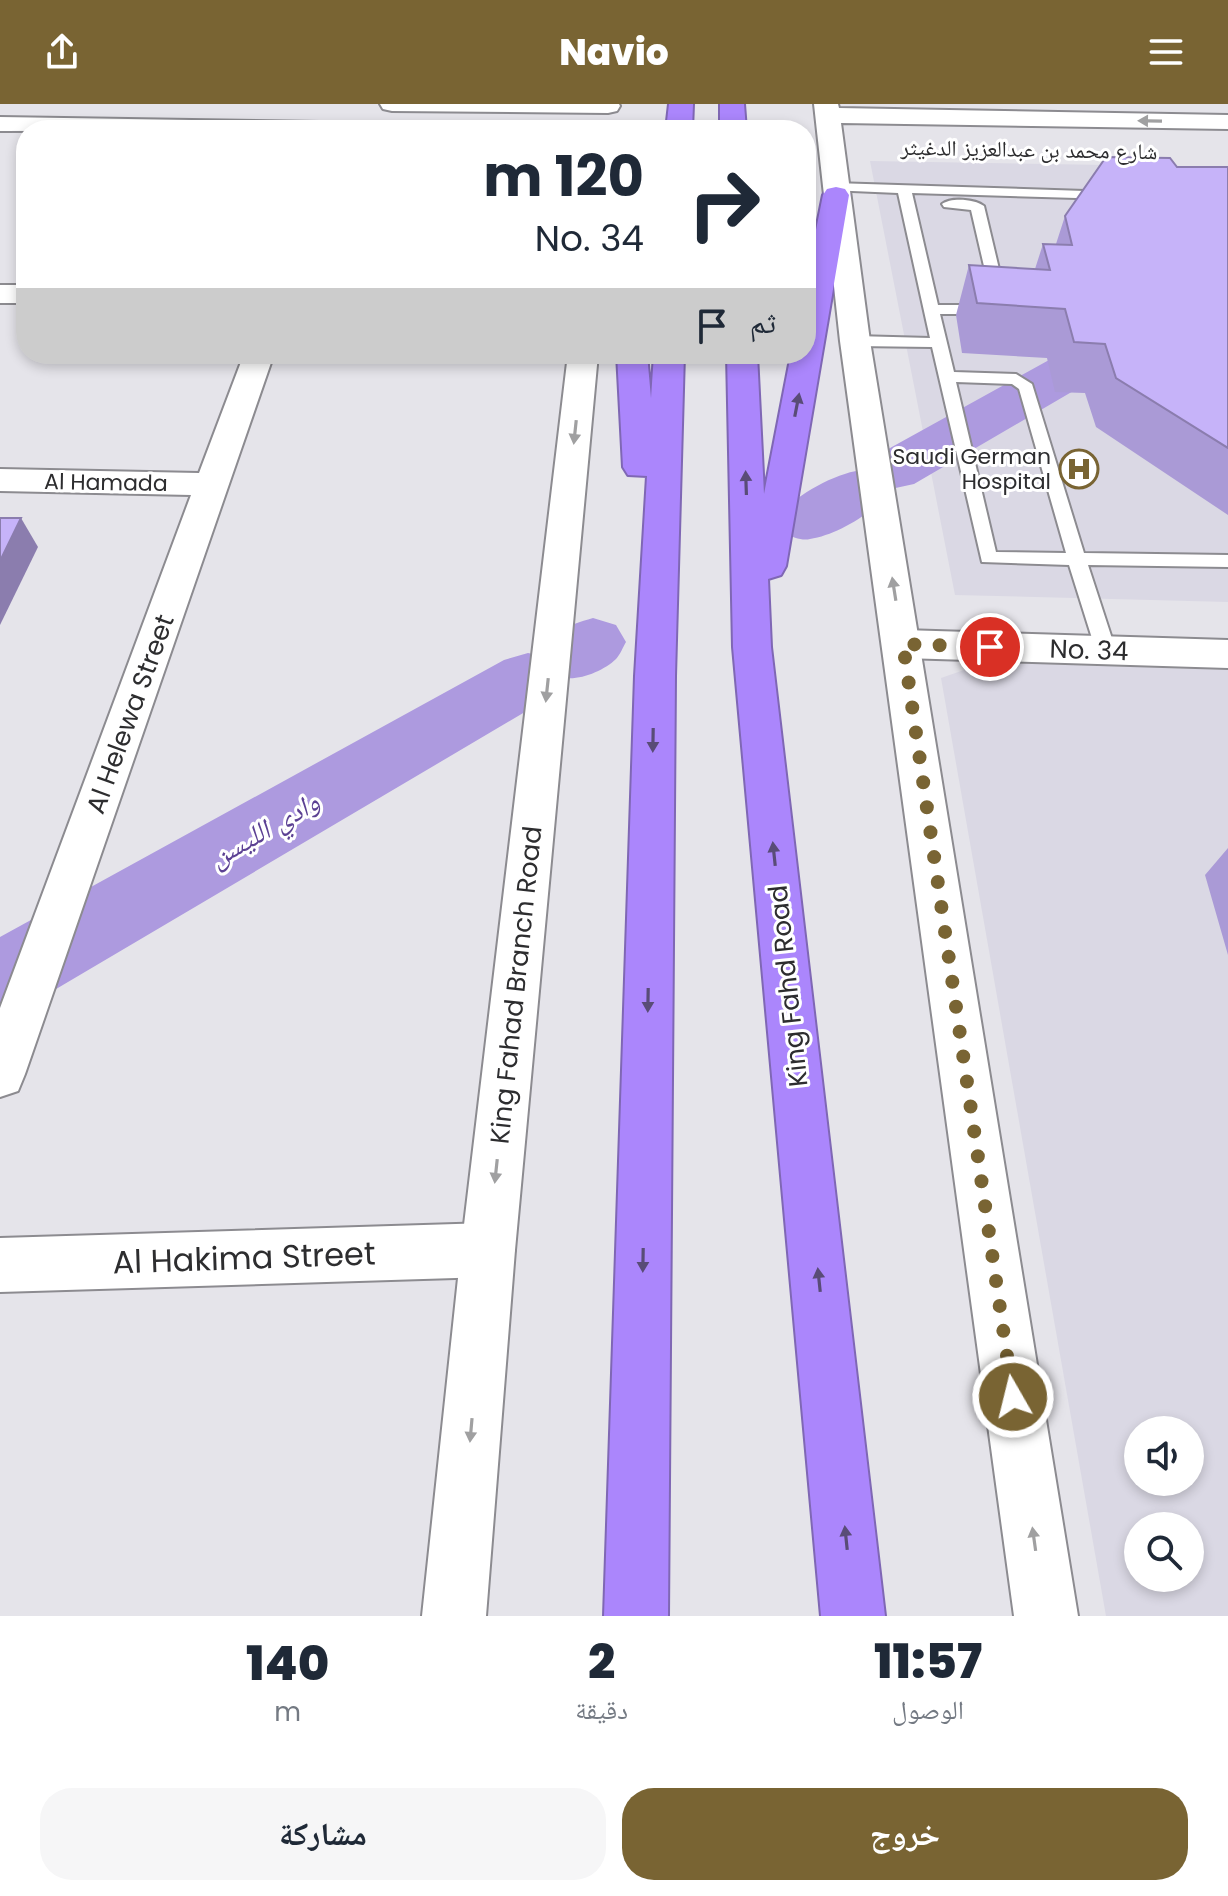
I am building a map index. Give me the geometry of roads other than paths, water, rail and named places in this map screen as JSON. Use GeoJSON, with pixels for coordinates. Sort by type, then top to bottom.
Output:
{"type":"FeatureCollection","features":[{"type":"Feature","properties":{"kind":"highway"},"geometry":{"type":"LineString","coordinates":[[816,268],[836,149]]}},
{"type":"Feature","properties":{"kind":"highway"},"geometry":{"type":"LineString","coordinates":[[633,364],[655,676]]}},
{"type":"Feature","properties":{"kind":"highway"},"geometry":{"type":"LineString","coordinates":[[636,1616],[655,676],[669,364]]}},
{"type":"Feature","properties":{"kind":"highway","name":"King Fahd Road"},"geometry":{"type":"LineString","coordinates":[[742,364],[752,647],[854,1610]]}},
{"type":"Feature","properties":{"kind":"highway"},"geometry":{"type":"LineString","coordinates":[[752,647],[800,364]]}},
{"type":"Feature","properties":{"kind":"highway"},"geometry":{"type":"LineString","coordinates":[[616,1616],[640,1405]]}},
{"type":"Feature","properties":{"kind":"street"},"geometry":{"type":"LineString","coordinates":[[392,104],[608,113]]}},
{"type":"Feature","properties":{"kind":"street","name":"شارع محمد بن عبدالعزيز الدغيثر"},"geometry":{"type":"LineString","coordinates":[[836,149],[1228,122]]}},
{"type":"Feature","properties":{"kind":"street"},"geometry":{"type":"LineString","coordinates":[[836,149],[855,341],[903,644],[1046,1616]]}},
{"type":"Feature","properties":{"kind":"street","name":"Al Helewa Street"},"geometry":{"type":"LineString","coordinates":[[0,1074],[255,364]]}},
{"type":"Feature","properties":{"kind":"street","name":"King Fahad Branch Road"},"geometry":{"type":"LineString","coordinates":[[454,1616],[488,1250],[582,364]]}},
{"type":"Feature","properties":{"kind":"street","name":"Al Hamada"},"geometry":{"type":"LineString","coordinates":[[0,480],[212,484]]}},
{"type":"Feature","properties":{"kind":"street","name":"No. 34"},"geometry":{"type":"LineString","coordinates":[[903,644],[1228,654]]}},
{"type":"Feature","properties":{"kind":"street","name":"Al Hakima Street"},"geometry":{"type":"LineString","coordinates":[[0,1265],[488,1250]]}},
{"type":"Feature","properties":{"kind":"lane"},"geometry":{"type":"LineString","coordinates":[[836,149],[906,196],[977,206],[1000,310],[932,309]]}},
{"type":"Feature","properties":{"kind":"lane"},"geometry":{"type":"LineString","coordinates":[[906,196],[1120,195]]}},
{"type":"Feature","properties":{"kind":"lane"},"geometry":{"type":"LineString","coordinates":[[906,196],[988,558],[1228,561]]}},
{"type":"Feature","properties":{"kind":"lane"},"geometry":{"type":"LineString","coordinates":[[855,341],[939,343]]}},
{"type":"Feature","properties":{"kind":"lane"},"geometry":{"type":"LineString","coordinates":[[947,377],[1023,381],[1106,651]]}},
{"type":"Feature","properties":{"kind":"waterway","name":"وادي الليسن"},"geometry":{"type":"LineString","coordinates":[[893,471],[1097,355],[1228,236]]}},
{"type":"Feature","properties":{"kind":"waterway","name":"وادي الليسن"},"geometry":{"type":"LineString","coordinates":[[806,520],[861,489]]}},
{"type":"Feature","properties":{"kind":"waterway","name":"وادي الليسن"},"geometry":{"type":"LineString","coordinates":[[570,655],[593,642]]}},
{"type":"Feature","properties":{"kind":"waterway","name":"وادي الليسن"},"geometry":{"type":"LineString","coordinates":[[0,979],[528,678]]}},
{"type":"Feature","properties":{"kind":"place","name":"Saudi German Hospital"},"geometry":{"type":"Point","coordinates":[1079,469]}}]}
